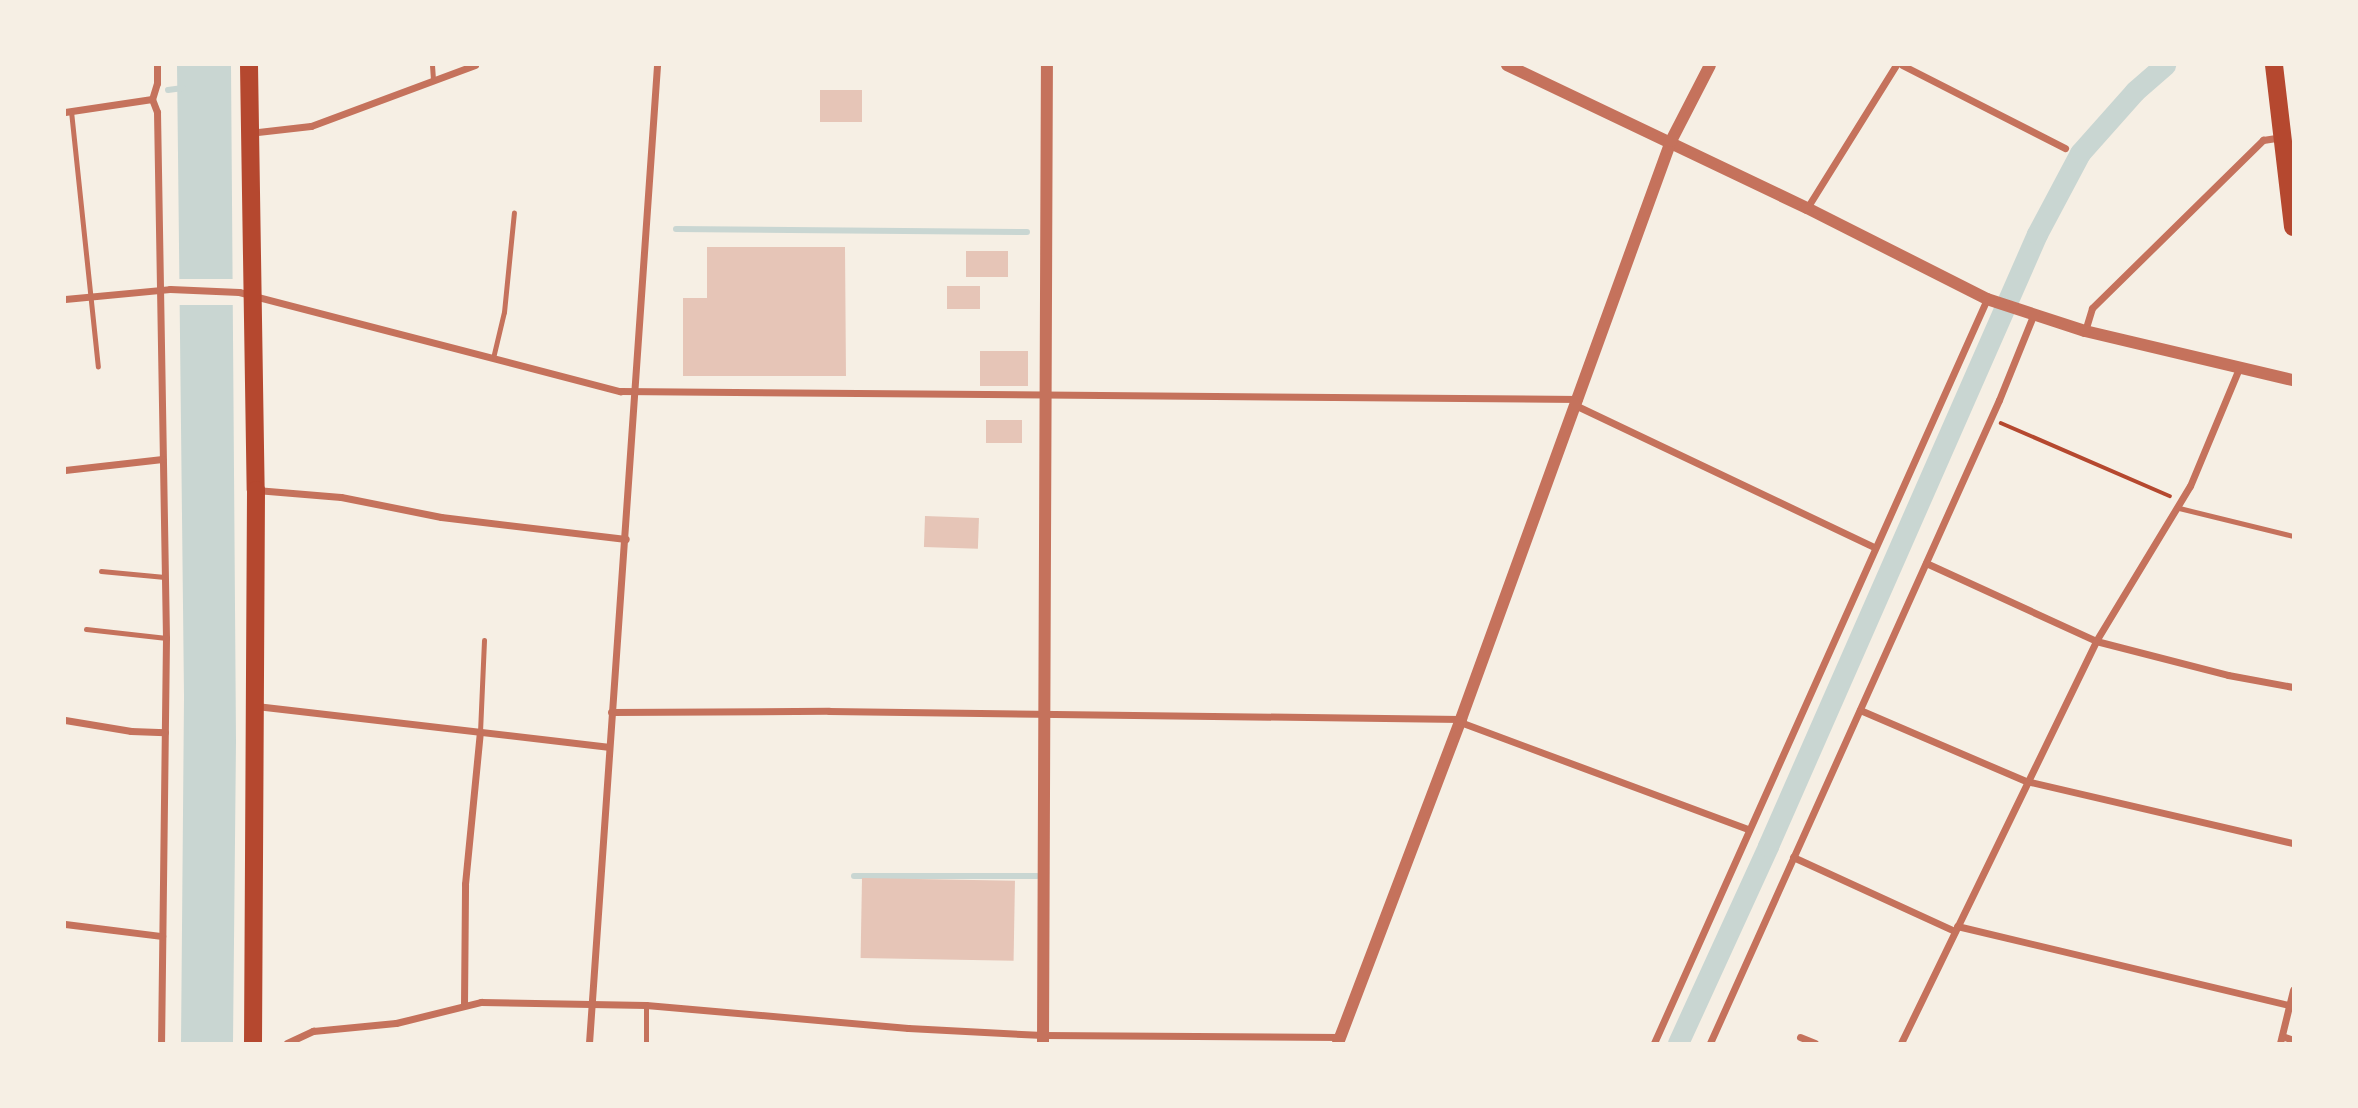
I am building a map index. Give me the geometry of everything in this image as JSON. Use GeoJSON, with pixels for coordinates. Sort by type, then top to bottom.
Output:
{"type":"FeatureCollection","features":[{"type":"Feature","properties":{"kind":"main road"},"geometry":{"type":"LineString","coordinates":[[249,65],[246,293],[256,490],[253,1043]]}},
{"type":"Feature","properties":{"kind":"main road"},"geometry":{"type":"LineString","coordinates":[[2274,65],[2293,227]]}},
{"type":"Feature","properties":{"kind":"street"},"geometry":{"type":"LineString","coordinates":[[157,65],[157,83],[152,99],[157,112],[166,638],[161,1043]]}},
{"type":"Feature","properties":{"kind":"street"},"geometry":{"type":"LineString","coordinates":[[250,133],[311,126],[475,65]]}},
{"type":"Feature","properties":{"kind":"street"},"geometry":{"type":"LineString","coordinates":[[589,1043],[589,1002],[626,539],[657,65]]}},
{"type":"Feature","properties":{"kind":"street"},"geometry":{"type":"LineString","coordinates":[[1043,1039],[1047,65]]}},
{"type":"Feature","properties":{"kind":"street"},"geometry":{"type":"LineString","coordinates":[[1509,65],[1671,141],[1987,299],[2085,331],[2293,380]]}},
{"type":"Feature","properties":{"kind":"street"},"geometry":{"type":"LineString","coordinates":[[287,1043],[313,1031],[396,1023],[464,1005],[589,1002],[1043,1039],[1339,1040],[1461,720],[1671,141],[1710,65]]}},
{"type":"Feature","properties":{"kind":"street"},"geometry":{"type":"LineString","coordinates":[[1807,208],[1896,65]]}},
{"type":"Feature","properties":{"kind":"street"},"geometry":{"type":"LineString","coordinates":[[1902,65],[2065,148]]}},
{"type":"Feature","properties":{"kind":"street"},"geometry":{"type":"LineString","coordinates":[[68,111],[152,99]]}},
{"type":"Feature","properties":{"kind":"street"},"geometry":{"type":"LineString","coordinates":[[2085,331],[2092,308],[2263,140],[2281,137]]}},
{"type":"Feature","properties":{"kind":"street"},"geometry":{"type":"LineString","coordinates":[[65,299],[170,289],[246,293],[620,391],[1045,392],[1578,402],[1874,547]]}},
{"type":"Feature","properties":{"kind":"street"},"geometry":{"type":"LineString","coordinates":[[1654,1043],[1987,299]]}},
{"type":"Feature","properties":{"kind":"street"},"geometry":{"type":"LineString","coordinates":[[1710,1043],[1926,563],[2033,316]]}},
{"type":"Feature","properties":{"kind":"street"},"geometry":{"type":"LineString","coordinates":[[1901,1043],[2095,641],[2180,504],[2239,368]]}},
{"type":"Feature","properties":{"kind":"street"},"geometry":{"type":"LineString","coordinates":[[65,470],[162,459]]}},
{"type":"Feature","properties":{"kind":"street"},"geometry":{"type":"LineString","coordinates":[[256,490],[341,497],[441,517],[626,539]]}},
{"type":"Feature","properties":{"kind":"street"},"geometry":{"type":"LineString","coordinates":[[1926,563],[2095,641],[2228,675],[2293,687]]}},
{"type":"Feature","properties":{"kind":"street"},"geometry":{"type":"LineString","coordinates":[[256,706],[608,747]]}},
{"type":"Feature","properties":{"kind":"street"},"geometry":{"type":"LineString","coordinates":[[1860,710],[2026,780],[2293,843]]}},
{"type":"Feature","properties":{"kind":"street"},"geometry":{"type":"LineString","coordinates":[[611,712],[1461,720],[1748,829]]}},
{"type":"Feature","properties":{"kind":"street"},"geometry":{"type":"LineString","coordinates":[[65,720],[131,731],[165,732]]}},
{"type":"Feature","properties":{"kind":"street"},"geometry":{"type":"LineString","coordinates":[[464,1005],[465,884],[480,732]]}},
{"type":"Feature","properties":{"kind":"street"},"geometry":{"type":"LineString","coordinates":[[1793,857],[1956,928],[2289,1005]]}},
{"type":"Feature","properties":{"kind":"street"},"geometry":{"type":"LineString","coordinates":[[65,924],[162,936]]}},
{"type":"Feature","properties":{"kind":"street"},"geometry":{"type":"LineString","coordinates":[[2293,990],[2281,1040],[2293,1040]]}},
{"type":"Feature","properties":{"kind":"street"},"geometry":{"type":"LineString","coordinates":[[1800,1037],[1815,1043]]}},
{"type":"Feature","properties":{"kind":"lane"},"geometry":{"type":"LineString","coordinates":[[432,65],[433,81]]}},
{"type":"Feature","properties":{"kind":"lane"},"geometry":{"type":"LineString","coordinates":[[68,111],[92,296],[98,366]]}},
{"type":"Feature","properties":{"kind":"lane"},"geometry":{"type":"LineString","coordinates":[[493,358],[504,312],[514,212]]}},
{"type":"Feature","properties":{"kind":"lane"},"geometry":{"type":"LineString","coordinates":[[2180,504],[2293,536]]}},
{"type":"Feature","properties":{"kind":"lane"},"geometry":{"type":"LineString","coordinates":[[101,571],[165,577]]}},
{"type":"Feature","properties":{"kind":"lane"},"geometry":{"type":"LineString","coordinates":[[86,629],[166,638]]}},
{"type":"Feature","properties":{"kind":"lane"},"geometry":{"type":"LineString","coordinates":[[480,732],[484,640]]}},
{"type":"Feature","properties":{"kind":"lane"},"geometry":{"type":"LineString","coordinates":[[646,1005],[646,1043]]}},
{"type":"Feature","properties":{"kind":"path"},"geometry":{"type":"LineString","coordinates":[[1990,418],[2180,504]]}},
{"type":"Feature","properties":{"kind":"shaded area"},"geometry":{"type":"Polygon","coordinates":[[[177,65],[231,65],[236,741],[233,1043],[181,1043],[184,697],[177,65]]]}},
{"type":"Feature","properties":{"kind":"pier"},"geometry":{"type":"Polygon","coordinates":[[[175,279],[236,279],[236,305],[175,305],[175,279]]]}},
{"type":"Feature","properties":{"kind":"building"},"geometry":{"type":"Polygon","coordinates":[[[820,90],[862,90],[862,122],[820,122],[820,90]]]}},
{"type":"Feature","properties":{"kind":"building"},"geometry":{"type":"Polygon","coordinates":[[[707,247],[845,247],[846,376],[683,376],[683,298],[707,298],[707,247]]]}},
{"type":"Feature","properties":{"kind":"building"},"geometry":{"type":"Polygon","coordinates":[[[966,251],[1008,251],[1008,277],[966,277],[966,251]]]}},
{"type":"Feature","properties":{"kind":"building"},"geometry":{"type":"Polygon","coordinates":[[[947,286],[980,286],[980,309],[947,309],[947,286]]]}},
{"type":"Feature","properties":{"kind":"building"},"geometry":{"type":"Polygon","coordinates":[[[980,351],[1028,351],[1028,386],[980,386],[980,351]]]}},
{"type":"Feature","properties":{"kind":"building"},"geometry":{"type":"Polygon","coordinates":[[[986,420],[1022,420],[1022,443],[986,443],[986,420]]]}},
{"type":"Feature","properties":{"kind":"building"},"geometry":{"type":"Polygon","coordinates":[[[925,516],[979,518],[978,549],[924,547],[925,516]]]}},
{"type":"Feature","properties":{"kind":"building"},"geometry":{"type":"Polygon","coordinates":[[[862,878],[1015,881],[1014,961],[861,958],[862,878]]]}},
{"type":"Feature","properties":{"kind":"waterway"},"geometry":{"type":"LineString","coordinates":[[1678,1043],[1768,846],[2037,234],[2080,153],[2135,91],[2165,65]]}},
{"type":"Feature","properties":{"kind":"waterway"},"geometry":{"type":"LineString","coordinates":[[168,90],[183,88]]}},
{"type":"Feature","properties":{"kind":"waterway"},"geometry":{"type":"LineString","coordinates":[[676,229],[1027,232]]}},
{"type":"Feature","properties":{"kind":"waterway"},"geometry":{"type":"LineString","coordinates":[[854,876],[1037,876]]}}]}
